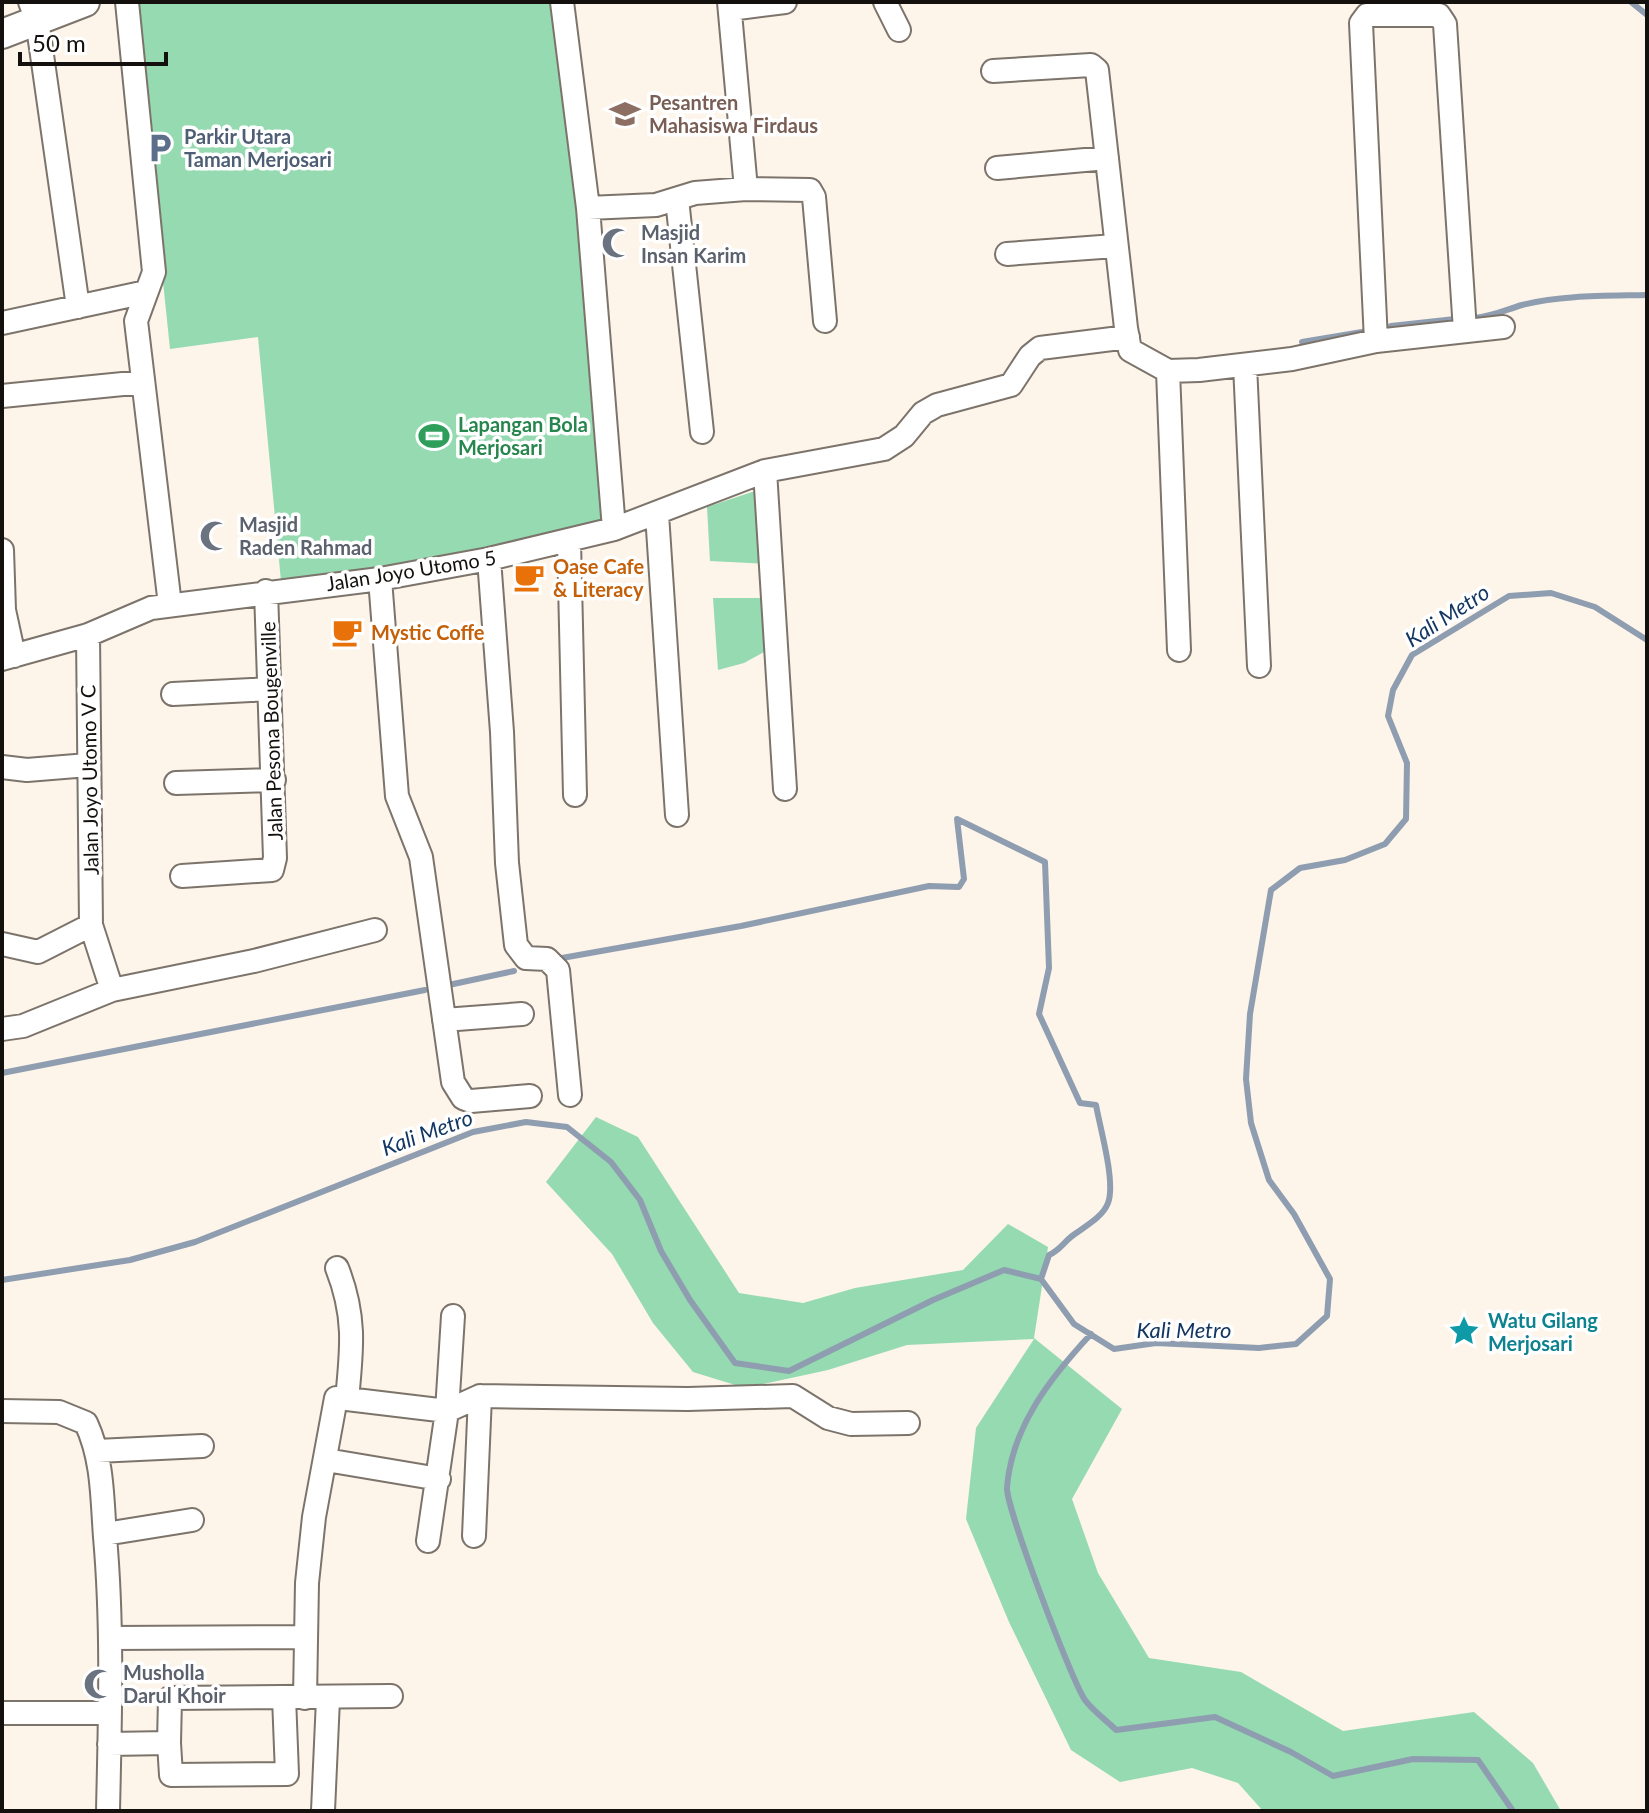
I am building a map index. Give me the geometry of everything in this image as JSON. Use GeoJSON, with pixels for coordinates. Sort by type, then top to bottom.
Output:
{"type":"FeatureCollection","features":[{"type":"Feature","properties":{"kind":"main road"},"geometry":{"type":"LineString","coordinates":[[2,34],[33,11],[85,2]]}},
{"type":"Feature","properties":{"kind":"street"},"geometry":{"type":"LineString","coordinates":[[127,2],[154,272],[136,321],[170,605]]}},
{"type":"Feature","properties":{"kind":"street"},"geometry":{"type":"LineString","coordinates":[[562,2],[588,208],[613,520]]}},
{"type":"Feature","properties":{"kind":"street"},"geometry":{"type":"LineString","coordinates":[[746,189],[729,6],[785,2]]}},
{"type":"Feature","properties":{"kind":"street"},"geometry":{"type":"LineString","coordinates":[[885,2],[899,30]]}},
{"type":"Feature","properties":{"kind":"street"},"geometry":{"type":"LineString","coordinates":[[33,11],[78,307]]}},
{"type":"Feature","properties":{"kind":"street"},"geometry":{"type":"LineString","coordinates":[[1376,341],[1361,23],[1367,15],[1439,15],[1445,24],[1465,331]]}},
{"type":"Feature","properties":{"kind":"street"},"geometry":{"type":"LineString","coordinates":[[993,71],[1094,67],[1099,75],[1115,246],[1130,350],[1168,371],[1245,365],[1376,341],[1503,327]]}},
{"type":"Feature","properties":{"kind":"street"},"geometry":{"type":"LineString","coordinates":[[997,168],[1107,158]]}},
{"type":"Feature","properties":{"kind":"street"},"geometry":{"type":"LineString","coordinates":[[588,208],[656,205],[695,193],[746,189],[810,190],[814,197],[825,321]]}},
{"type":"Feature","properties":{"kind":"street"},"geometry":{"type":"LineString","coordinates":[[677,199],[702,432]]}},
{"type":"Feature","properties":{"kind":"street"},"geometry":{"type":"LineString","coordinates":[[1007,254],[1115,246]]}},
{"type":"Feature","properties":{"kind":"street"},"geometry":{"type":"LineString","coordinates":[[2,323],[146,292]]}},
{"type":"Feature","properties":{"kind":"street","name":"Jalan Joyo Utomo 5"},"geometry":{"type":"LineString","coordinates":[[8,658],[88,635],[151,608],[266,591],[380,579],[569,541],[613,520],[657,514],[765,471],[862,450],[884,449],[904,436],[911,422],[937,405],[1011,385],[1030,356],[1040,348],[1128,337]]}},
{"type":"Feature","properties":{"kind":"street"},"geometry":{"type":"LineString","coordinates":[[1245,365],[1259,666]]}},
{"type":"Feature","properties":{"kind":"street"},"geometry":{"type":"LineString","coordinates":[[1168,371],[1179,650]]}},
{"type":"Feature","properties":{"kind":"street"},"geometry":{"type":"LineString","coordinates":[[2,396],[143,382]]}},
{"type":"Feature","properties":{"kind":"street"},"geometry":{"type":"LineString","coordinates":[[765,471],[785,789]]}},
{"type":"Feature","properties":{"kind":"street"},"geometry":{"type":"LineString","coordinates":[[657,514],[677,815]]}},
{"type":"Feature","properties":{"kind":"street"},"geometry":{"type":"LineString","coordinates":[[569,541],[575,795]]}},
{"type":"Feature","properties":{"kind":"street"},"geometry":{"type":"LineString","coordinates":[[2,550],[8,658]]}},
{"type":"Feature","properties":{"kind":"street"},"geometry":{"type":"LineString","coordinates":[[489,559],[502,732],[507,863],[516,945],[526,958],[547,959],[558,970],[570,1095]]}},
{"type":"Feature","properties":{"kind":"street"},"geometry":{"type":"LineString","coordinates":[[380,579],[397,796],[421,857],[453,1082],[463,1098],[471,1101],[530,1096]]}},
{"type":"Feature","properties":{"kind":"street","name":"Jalan Pesona Bougenville"},"geometry":{"type":"LineString","coordinates":[[182,876],[272,870],[275,858],[274,780],[266,591]]}},
{"type":"Feature","properties":{"kind":"street","name":"Jalan Joyo Utomo V C"},"geometry":{"type":"LineString","coordinates":[[88,635],[91,925],[112,990]]}},
{"type":"Feature","properties":{"kind":"street"},"geometry":{"type":"LineString","coordinates":[[173,694],[270,689]]}},
{"type":"Feature","properties":{"kind":"street"},"geometry":{"type":"LineString","coordinates":[[2,767],[27,770],[88,765]]}},
{"type":"Feature","properties":{"kind":"street"},"geometry":{"type":"LineString","coordinates":[[176,783],[274,780]]}},
{"type":"Feature","properties":{"kind":"street"},"geometry":{"type":"LineString","coordinates":[[2,944],[38,952],[91,925]]}},
{"type":"Feature","properties":{"kind":"street"},"geometry":{"type":"LineString","coordinates":[[2,1029],[23,1026],[112,990],[254,961],[375,930]]}},
{"type":"Feature","properties":{"kind":"street"},"geometry":{"type":"LineString","coordinates":[[444,1020],[522,1014]]}},
{"type":"Feature","properties":{"kind":"street"},"geometry":{"type":"LineString","coordinates":[[337,1268],[350,1299],[353,1322],[347,1399]]}},
{"type":"Feature","properties":{"kind":"street"},"geometry":{"type":"LineString","coordinates":[[428,1541],[447,1411],[453,1316]]}},
{"type":"Feature","properties":{"kind":"street"},"geometry":{"type":"LineString","coordinates":[[474,1536],[480,1396]]}},
{"type":"Feature","properties":{"kind":"street"},"geometry":{"type":"LineString","coordinates":[[391,1696],[328,1699],[294,1698],[170,1698],[171,1775],[287,1774],[294,1698],[306,1637],[314,1517],[336,1398],[447,1411],[480,1396],[688,1399],[793,1396],[828,1418],[839,1421],[908,1423]]}},
{"type":"Feature","properties":{"kind":"street"},"geometry":{"type":"LineString","coordinates":[[2,1411],[72,1416],[86,1423],[97,1451],[111,1638],[108,1811]]}},
{"type":"Feature","properties":{"kind":"street"},"geometry":{"type":"LineString","coordinates":[[97,1451],[202,1446]]}},
{"type":"Feature","properties":{"kind":"street"},"geometry":{"type":"LineString","coordinates":[[326,1460],[439,1479]]}},
{"type":"Feature","properties":{"kind":"street"},"geometry":{"type":"LineString","coordinates":[[105,1534],[192,1520]]}},
{"type":"Feature","properties":{"kind":"street"},"geometry":{"type":"LineString","coordinates":[[111,1638],[306,1637]]}},
{"type":"Feature","properties":{"kind":"street"},"geometry":{"type":"LineString","coordinates":[[323,1811],[328,1699]]}},
{"type":"Feature","properties":{"kind":"street"},"geometry":{"type":"LineString","coordinates":[[2,1713],[110,1713]]}},
{"type":"Feature","properties":{"kind":"street"},"geometry":{"type":"LineString","coordinates":[[109,1744],[169,1743]]}},
{"type":"Feature","properties":{"kind":"green space"},"geometry":{"type":"Polygon","coordinates":[[[134,2],[550,2],[585,285],[604,523],[403,567],[281,581],[258,337],[170,349],[134,2]]]}},
{"type":"Feature","properties":{"kind":"green space"},"geometry":{"type":"Polygon","coordinates":[[[761,489],[767,564],[710,561],[707,507],[761,489]]]}},
{"type":"Feature","properties":{"kind":"green space"},"geometry":{"type":"Polygon","coordinates":[[[713,598],[768,598],[771,648],[744,663],[718,670],[713,598]]]}},
{"type":"Feature","properties":{"kind":"green space"},"geometry":{"type":"Polygon","coordinates":[[[596,1117],[638,1137],[739,1293],[803,1303],[855,1288],[963,1270],[1008,1224],[1048,1247],[1034,1338],[1122,1409],[1072,1499],[1098,1573],[1149,1658],[1241,1672],[1343,1731],[1474,1712],[1533,1763],[1561,1811],[1263,1811],[1238,1783],[1192,1768],[1120,1782],[1071,1750],[1009,1622],[966,1519],[976,1428],[1034,1339],[907,1345],[828,1370],[745,1388],[693,1372],[653,1323],[612,1254],[546,1182],[596,1117]]]}},
{"type":"Feature","properties":{"kind":"waterway"},"geometry":{"type":"LineString","coordinates":[[1631,2],[1647,15]]}},
{"type":"Feature","properties":{"kind":"waterway"},"geometry":{"type":"LineString","coordinates":[[1474,318],[1553,299],[1647,295]]}},
{"type":"Feature","properties":{"kind":"waterway"},"geometry":{"type":"LineString","coordinates":[[1391,326],[1455,319]]}},
{"type":"Feature","properties":{"kind":"waterway"},"geometry":{"type":"LineString","coordinates":[[1302,342],[1368,331]]}},
{"type":"Feature","properties":{"kind":"waterway","name":"Kali Metro"},"geometry":{"type":"LineString","coordinates":[[2,1280],[130,1260],[195,1242],[473,1132],[526,1122],[567,1127],[611,1162],[640,1200],[661,1251],[690,1300],[735,1363],[789,1371],[933,1300],[1004,1270],[1041,1279],[1074,1324],[1114,1349],[1156,1343],[1259,1348],[1296,1344],[1327,1316],[1330,1279],[1294,1214],[1269,1180],[1251,1123],[1246,1079],[1250,1014],[1271,890],[1300,868],[1345,860],[1385,844],[1406,819],[1407,763],[1388,716],[1393,690],[1412,655],[1509,596],[1551,593],[1595,607],[1647,640]]}},
{"type":"Feature","properties":{"kind":"waterway"},"geometry":{"type":"LineString","coordinates":[[562,958],[741,926],[929,886],[959,887],[964,879],[957,819],[1045,862],[1049,968],[1039,1014],[1080,1103],[1096,1105],[1110,1194],[1102,1213],[1049,1255],[1041,1279]]}},
{"type":"Feature","properties":{"kind":"waterway"},"geometry":{"type":"LineString","coordinates":[[444,986],[514,971]]}},
{"type":"Feature","properties":{"kind":"waterway"},"geometry":{"type":"LineString","coordinates":[[2,1073],[425,990]]}},
{"type":"Feature","properties":{"kind":"waterway"},"geometry":{"type":"LineString","coordinates":[[1091,1334],[1048,1385],[1025,1423],[1010,1465],[1007,1487],[1040,1594],[1067,1662],[1088,1704],[1116,1730],[1215,1717],[1291,1752],[1333,1776],[1413,1759],[1478,1760],[1513,1811]]}},
{"type":"Feature","properties":{"kind":"place","name":"Pesantren Mahasiswa Firdaus"},"geometry":{"type":"Point","coordinates":[625,114]}},
{"type":"Feature","properties":{"kind":"place","name":"Parkir Utara Taman Merjosari"},"geometry":{"type":"Point","coordinates":[160,148]}},
{"type":"Feature","properties":{"kind":"place","name":"Masjid Insan Karim"},"geometry":{"type":"Point","coordinates":[617,243]}},
{"type":"Feature","properties":{"kind":"place","name":"Lapangan Bola Merjosari"},"geometry":{"type":"Point","coordinates":[434,436]}},
{"type":"Feature","properties":{"kind":"place","name":"Masjid Raden Rahmad"},"geometry":{"type":"Point","coordinates":[215,536]}},
{"type":"Feature","properties":{"kind":"place","name":"Oase Cafe & Literacy"},"geometry":{"type":"Point","coordinates":[529,577]}},
{"type":"Feature","properties":{"kind":"place","name":"Mystic Coffe"},"geometry":{"type":"Point","coordinates":[347,632]}},
{"type":"Feature","properties":{"kind":"place","name":"Watu Gilang Merjosari"},"geometry":{"type":"Point","coordinates":[1464,1331]}},
{"type":"Feature","properties":{"kind":"place","name":"Musholla Darul Khoir"},"geometry":{"type":"Point","coordinates":[99,1684]}}]}
